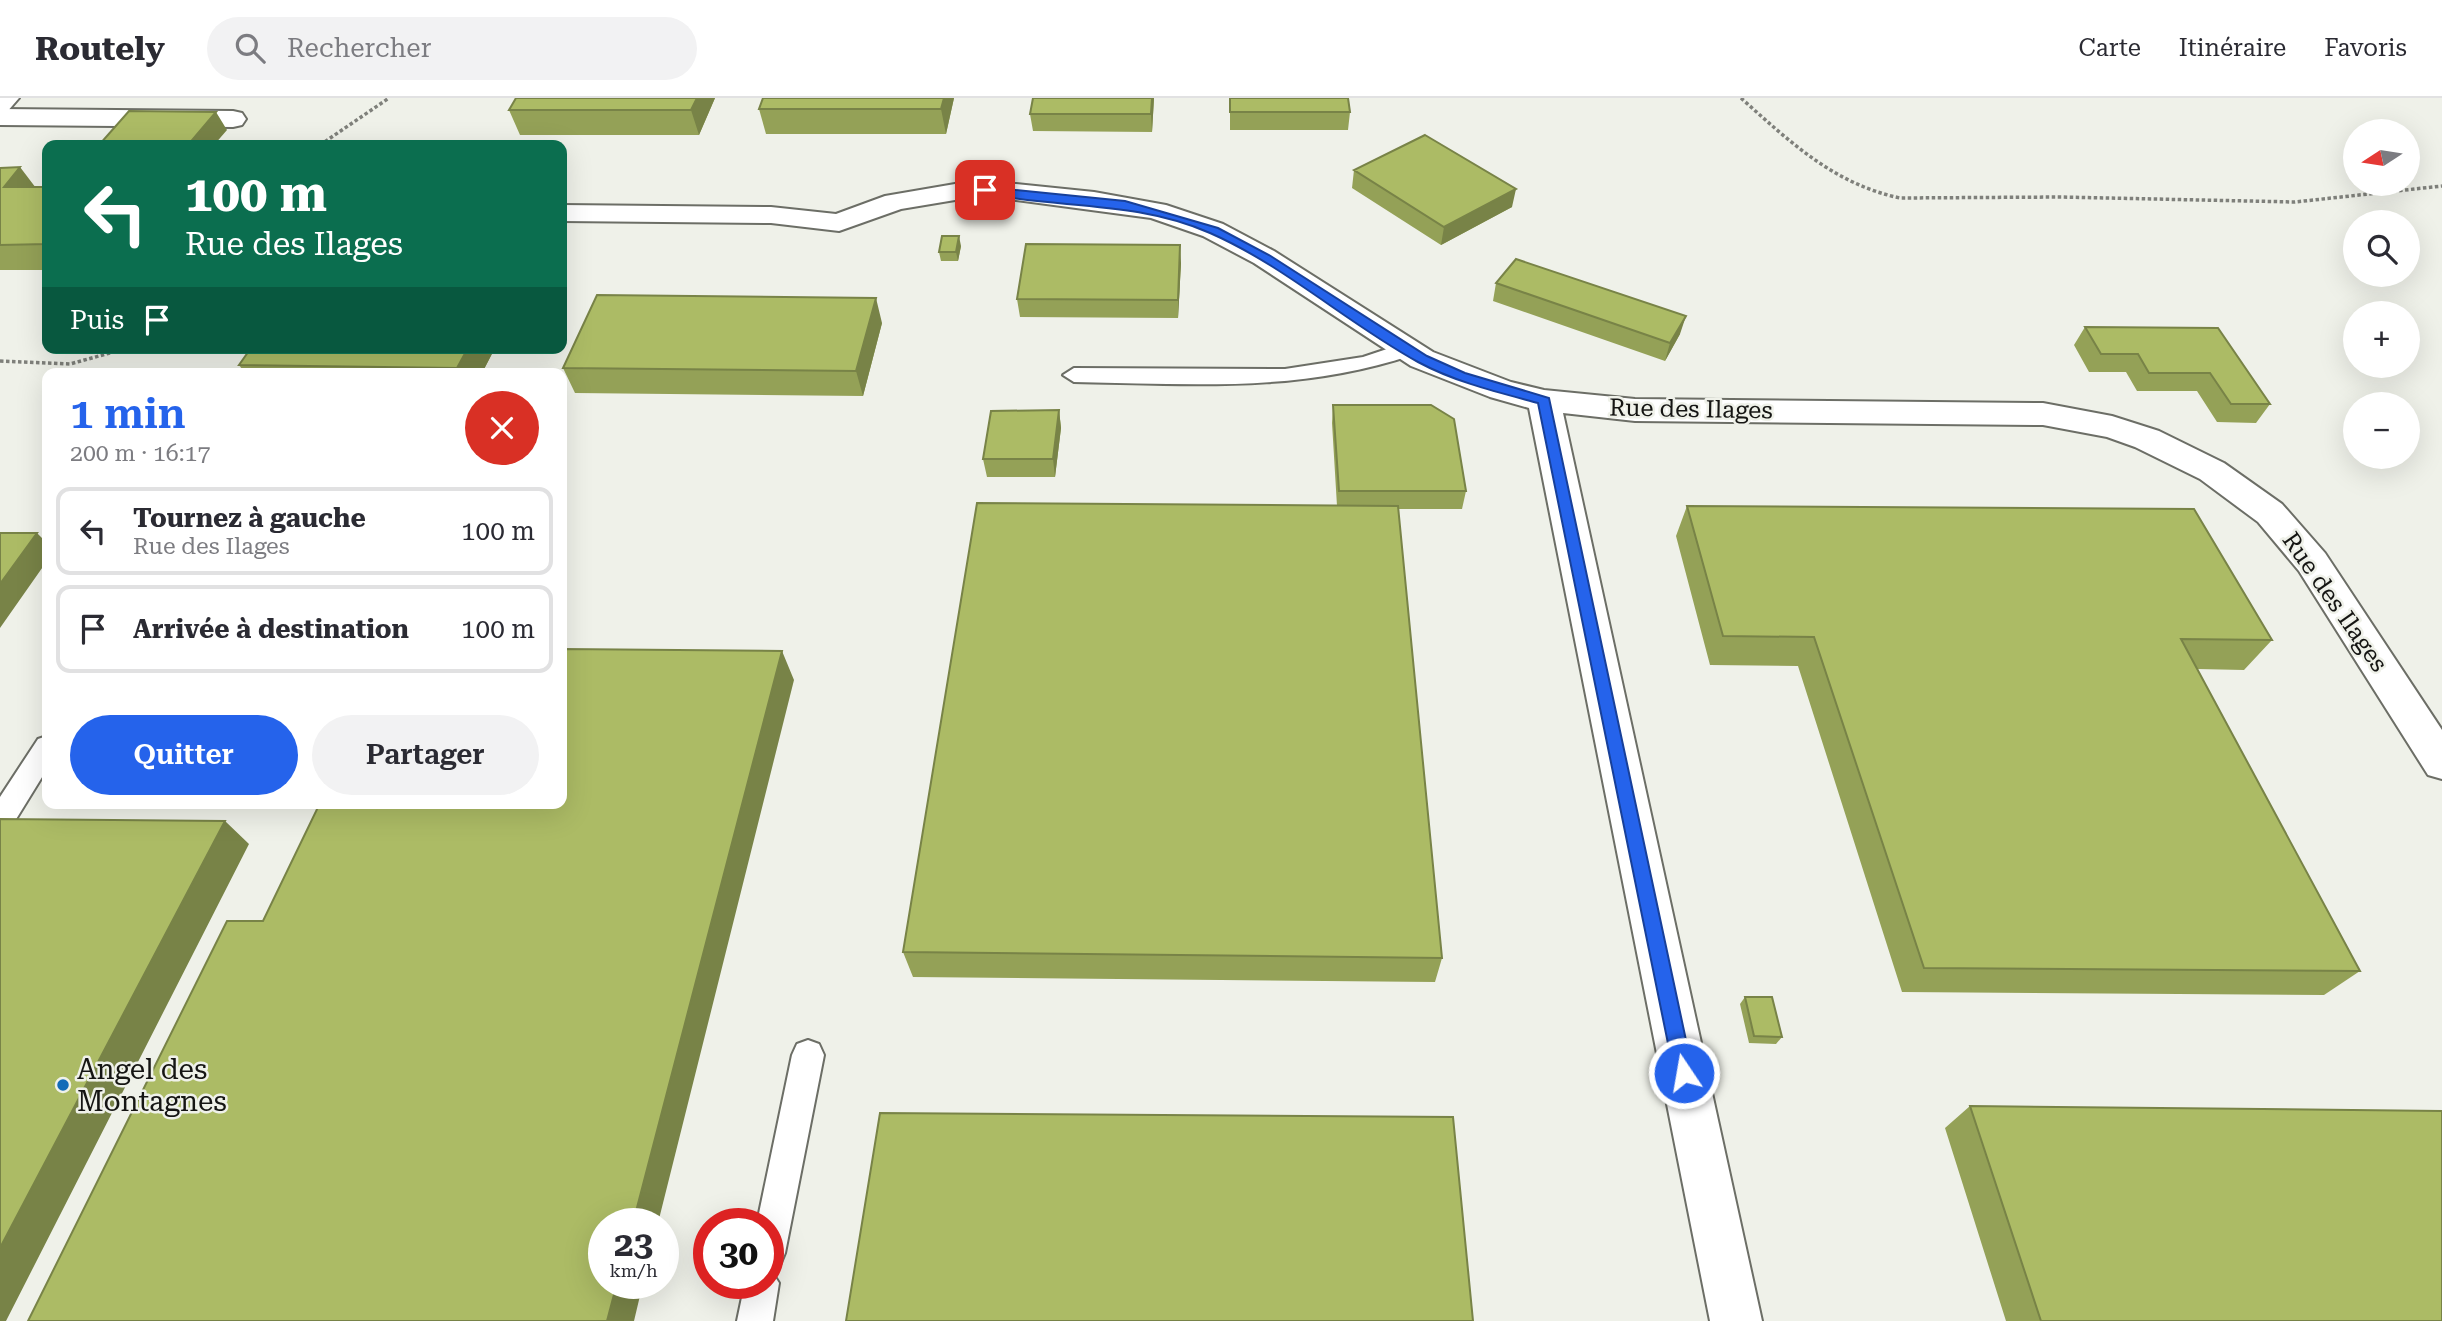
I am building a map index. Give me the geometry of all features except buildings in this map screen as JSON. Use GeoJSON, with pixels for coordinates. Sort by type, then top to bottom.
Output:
{"type":"FeatureCollection","features":[{"type":"Feature","properties":{"kind":"street"},"geometry":{"type":"LineString","coordinates":[[0,117],[233,119]]}},
{"type":"Feature","properties":{"kind":"street","name":"Rue des Ilages"},"geometry":{"type":"LineString","coordinates":[[567,213],[771,215],[839,223],[895,202],[955,192],[1016,192],[1125,205],[1185,220],[1240,243],[1405,350],[1460,376],[1544,401],[1635,410],[2043,414],[2112,427],[2147,439],[2212,471],[2242,491],[2293,537],[2442,763]]}},
{"type":"Feature","properties":{"kind":"street"},"geometry":{"type":"LineString","coordinates":[[1544,401],[1735,1321]]}},
{"type":"Feature","properties":{"kind":"lane"},"geometry":{"type":"LineString","coordinates":[[0,109],[10,98]]}},
{"type":"Feature","properties":{"kind":"lane"},"geometry":{"type":"LineString","coordinates":[[1074,375],[1314,374],[1378,361],[1405,350]]}},
{"type":"Feature","properties":{"kind":"lane"},"geometry":{"type":"LineString","coordinates":[[0,821],[42,755]]}},
{"type":"Feature","properties":{"kind":"lane"},"geometry":{"type":"LineString","coordinates":[[777,1208],[808,1055]]}},
{"type":"Feature","properties":{"kind":"lane"},"geometry":{"type":"LineString","coordinates":[[755,1321],[759,1299]]}},
{"type":"Feature","properties":{"kind":"path"},"geometry":{"type":"LineString","coordinates":[[327,140],[389,98]]}},
{"type":"Feature","properties":{"kind":"path"},"geometry":{"type":"LineString","coordinates":[[1741,98],[1820,167],[1843,182],[1877,195],[1900,198],[2060,197],[2295,202],[2442,186]]}},
{"type":"Feature","properties":{"kind":"path"},"geometry":{"type":"LineString","coordinates":[[0,361],[70,364],[106,354]]}},
{"type":"Feature","properties":{"kind":"place","name":"Angel des Montagnes"},"geometry":{"type":"Point","coordinates":[63,1085]}},
{"type":"Feature","properties":{"kind":"route"},"geometry":{"type":"LineString","coordinates":[[985,190],[1125,205],[1156,211],[1213,230],[1265,257],[1422,359],[1460,376],[1544,401],[1684,1073]]}}]}
